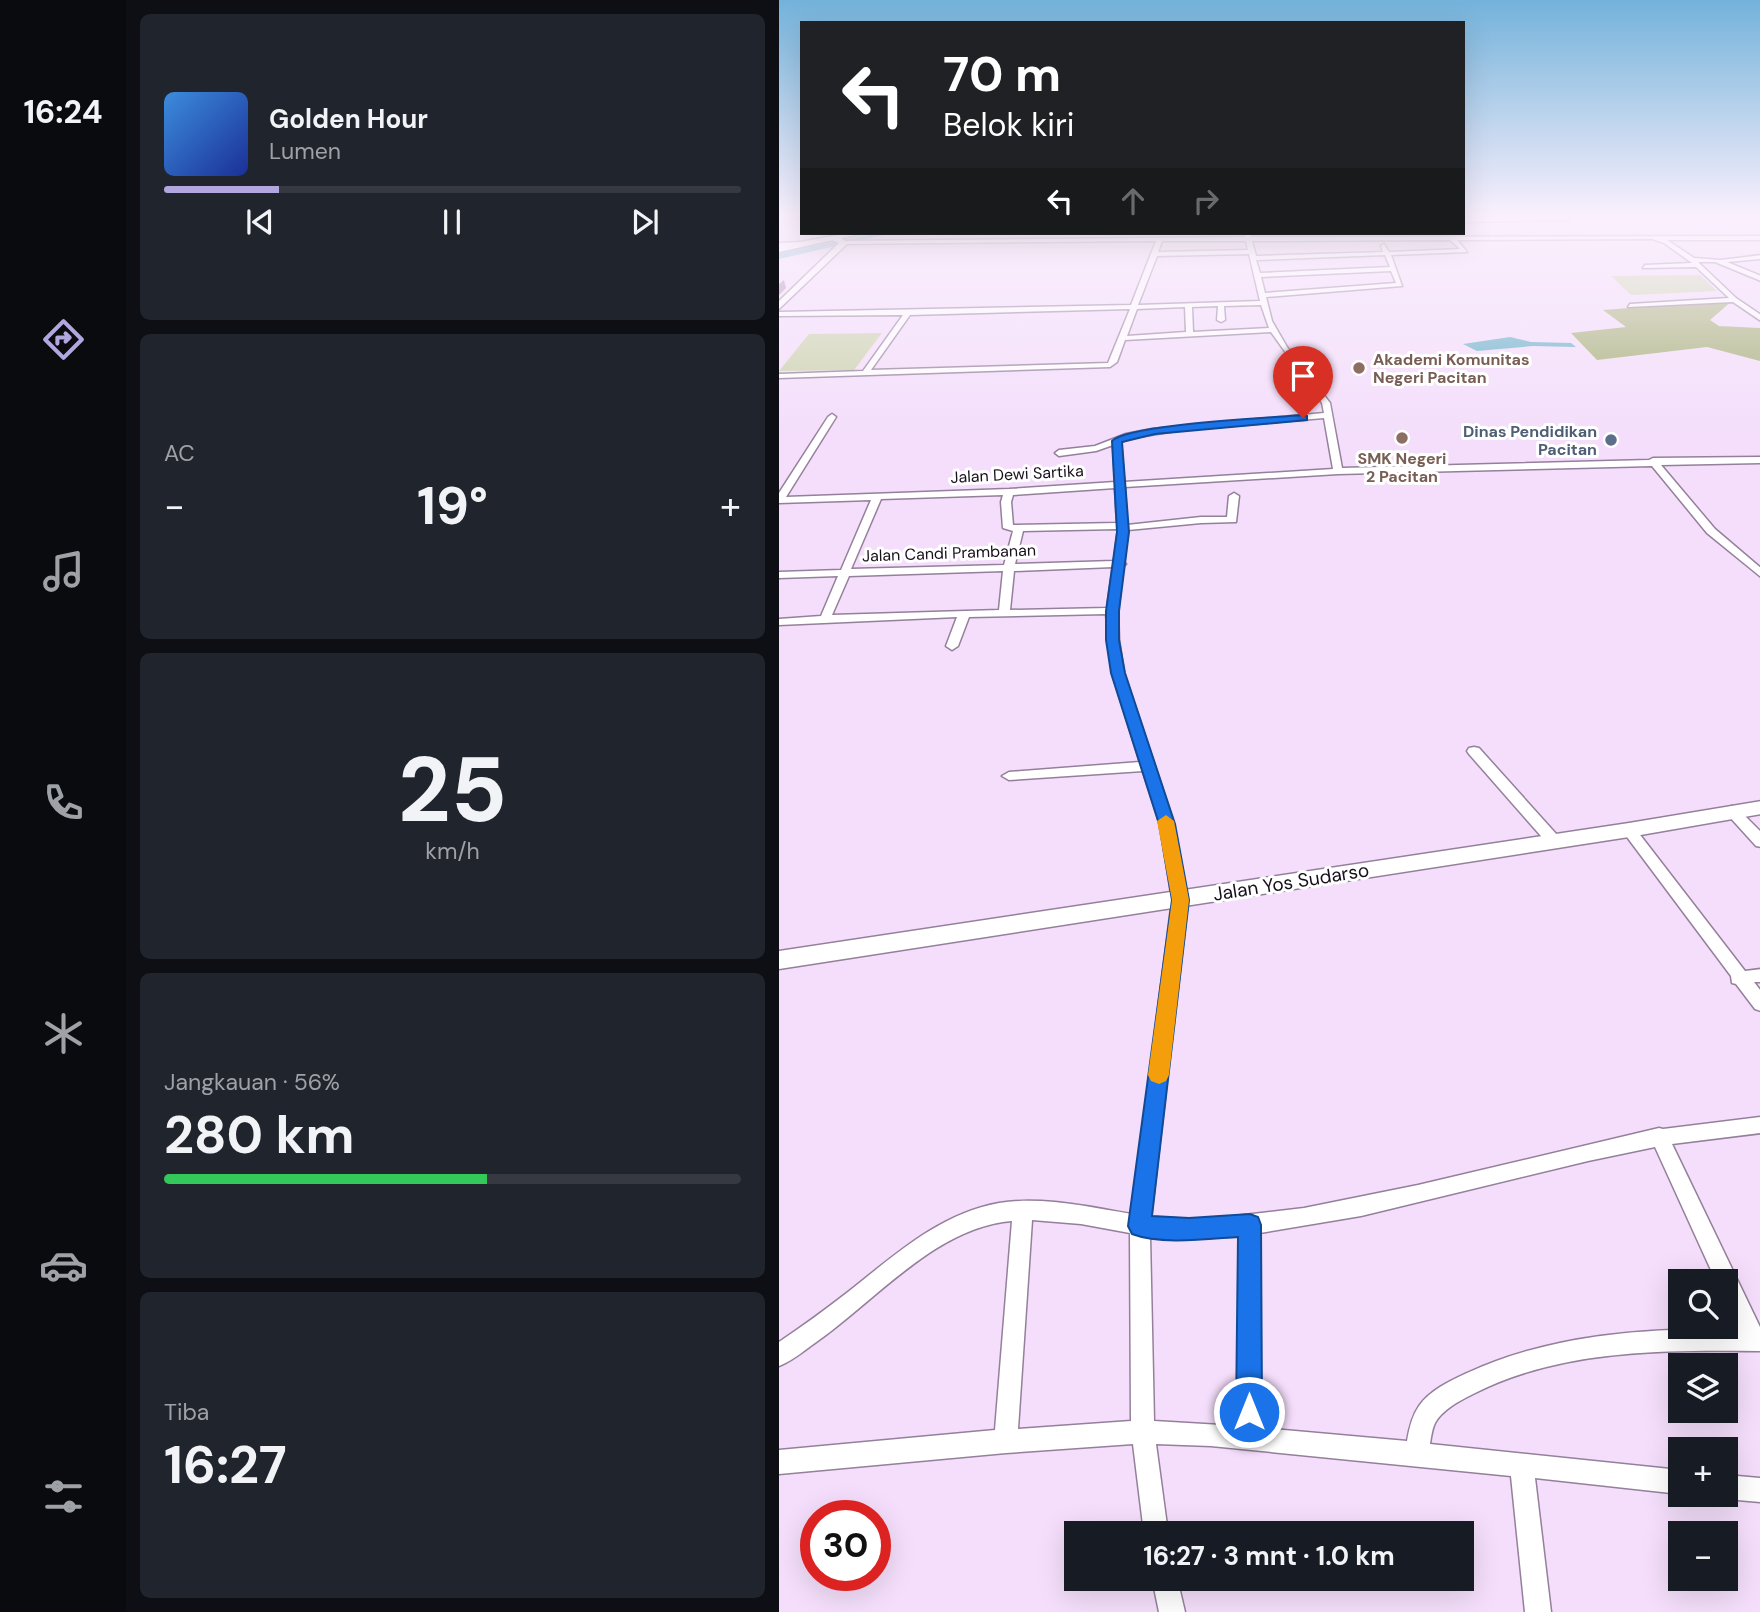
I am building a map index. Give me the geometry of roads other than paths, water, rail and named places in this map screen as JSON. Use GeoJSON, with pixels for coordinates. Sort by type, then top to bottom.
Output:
{"type":"FeatureCollection","features":[{"type":"Feature","properties":{"kind":"main road"},"geometry":{"type":"LineString","coordinates":[[779,306],[795,289]]}},
{"type":"Feature","properties":{"kind":"main road","name":"Jalan Yos Sudarso"},"geometry":{"type":"LineString","coordinates":[[779,960],[1629,830],[1760,807]]}},
{"type":"Feature","properties":{"kind":"street"},"geometry":{"type":"LineString","coordinates":[[779,376],[1110,365],[1142,289]]}},
{"type":"Feature","properties":{"kind":"street"},"geometry":{"type":"LineString","coordinates":[[1260,289],[1273,330],[1326,403],[1338,471]]}},
{"type":"Feature","properties":{"kind":"street"},"geometry":{"type":"LineString","coordinates":[[779,314],[1221,304],[1363,289]]}},
{"type":"Feature","properties":{"kind":"street"},"geometry":{"type":"LineString","coordinates":[[1722,289],[1760,319]]}},
{"type":"Feature","properties":{"kind":"street"},"geometry":{"type":"LineString","coordinates":[[1630,306],[1733,300]]}},
{"type":"Feature","properties":{"kind":"street"},"geometry":{"type":"LineString","coordinates":[[1221,304],[1221,320]]}},
{"type":"Feature","properties":{"kind":"street"},"geometry":{"type":"LineString","coordinates":[[1188,305],[1190,334]]}},
{"type":"Feature","properties":{"kind":"street"},"geometry":{"type":"LineString","coordinates":[[865,373],[908,313]]}},
{"type":"Feature","properties":{"kind":"street"},"geometry":{"type":"LineString","coordinates":[[1122,338],[1273,330]]}},
{"type":"Feature","properties":{"kind":"street"},"geometry":{"type":"LineString","coordinates":[[1059,453],[1096,448],[1122,437],[1155,431],[1328,415]]}},
{"type":"Feature","properties":{"kind":"street"},"geometry":{"type":"LineString","coordinates":[[779,500],[832,417]]}},
{"type":"Feature","properties":{"kind":"street"},"geometry":{"type":"LineString","coordinates":[[1117,441],[1123,527],[1121,564],[1112,611],[1118,673],[1167,824],[1180,900],[1140,1226],[1143,1432],[1154,1521]]}},
{"type":"Feature","properties":{"kind":"street","name":"Jalan Dewi Sartika"},"geometry":{"type":"LineString","coordinates":[[779,500],[1009,492],[1338,471],[1760,460]]}},
{"type":"Feature","properties":{"kind":"street"},"geometry":{"type":"LineString","coordinates":[[1653,461],[1711,531],[1760,574]]}},
{"type":"Feature","properties":{"kind":"street"},"geometry":{"type":"LineString","coordinates":[[1009,492],[1006,522],[1008,528],[1018,530],[1232,520],[1234,496]]}},
{"type":"Feature","properties":{"kind":"street"},"geometry":{"type":"LineString","coordinates":[[825,619],[877,497]]}},
{"type":"Feature","properties":{"kind":"street"},"geometry":{"type":"LineString","coordinates":[[1004,614],[1009,567],[1018,530]]}},
{"type":"Feature","properties":{"kind":"street","name":"Jalan Candi Prambanan"},"geometry":{"type":"LineString","coordinates":[[779,575],[1121,564]]}},
{"type":"Feature","properties":{"kind":"street"},"geometry":{"type":"LineString","coordinates":[[779,622],[1112,611]]}},
{"type":"Feature","properties":{"kind":"street"},"geometry":{"type":"LineString","coordinates":[[952,646],[964,615]]}},
{"type":"Feature","properties":{"kind":"street"},"geometry":{"type":"LineString","coordinates":[[1474,751],[1553,840]]}},
{"type":"Feature","properties":{"kind":"street"},"geometry":{"type":"LineString","coordinates":[[1009,776],[1149,765]]}},
{"type":"Feature","properties":{"kind":"street"},"geometry":{"type":"LineString","coordinates":[[1732,811],[1760,842]]}},
{"type":"Feature","properties":{"kind":"street"},"geometry":{"type":"LineString","coordinates":[[1629,830],[1760,1004]]}},
{"type":"Feature","properties":{"kind":"street"},"geometry":{"type":"LineString","coordinates":[[1738,978],[1760,975]]}},
{"type":"Feature","properties":{"kind":"street"},"geometry":{"type":"LineString","coordinates":[[779,1355],[832,1318],[930,1240],[975,1219],[1023,1210],[1082,1215],[1140,1226],[1189,1229],[1250,1225],[1355,1209],[1659,1136],[1760,1125]]}},
{"type":"Feature","properties":{"kind":"street"},"geometry":{"type":"LineString","coordinates":[[1417,1454],[1427,1415],[1436,1406],[1467,1384],[1512,1366],[1575,1348],[1757,1340],[1659,1136]]}},
{"type":"Feature","properties":{"kind":"street"},"geometry":{"type":"LineString","coordinates":[[1006,1441],[1023,1210]]}},
{"type":"Feature","properties":{"kind":"street"},"geometry":{"type":"LineString","coordinates":[[1249,1438],[1250,1225]]}},
{"type":"Feature","properties":{"kind":"street"},"geometry":{"type":"LineString","coordinates":[[779,1462],[1006,1441],[1143,1432],[1249,1438],[1668,1481]]}},
{"type":"Feature","properties":{"kind":"street"},"geometry":{"type":"LineString","coordinates":[[1522,1466],[1537,1612]]}},
{"type":"Feature","properties":{"kind":"street"},"geometry":{"type":"LineString","coordinates":[[1738,1488],[1760,1490]]}},
{"type":"Feature","properties":{"kind":"street"},"geometry":{"type":"LineString","coordinates":[[1167,1591],[1172,1612]]}},
{"type":"Feature","properties":{"kind":"water"},"geometry":{"type":"Polygon","coordinates":[[[1510,337],[1531,342],[1571,343],[1576,347],[1533,346],[1477,351],[1463,344],[1510,337]]]}},
{"type":"Feature","properties":{"kind":"place","name":"Akademi Komunitas Negeri Pacitan"},"geometry":{"type":"Point","coordinates":[1359,368]}},
{"type":"Feature","properties":{"kind":"place","name":"SMK Negeri 2 Pacitan"},"geometry":{"type":"Point","coordinates":[1402,438]}},
{"type":"Feature","properties":{"kind":"place","name":"Dinas Pendidikan Pacitan"},"geometry":{"type":"Point","coordinates":[1611,440]}}]}
